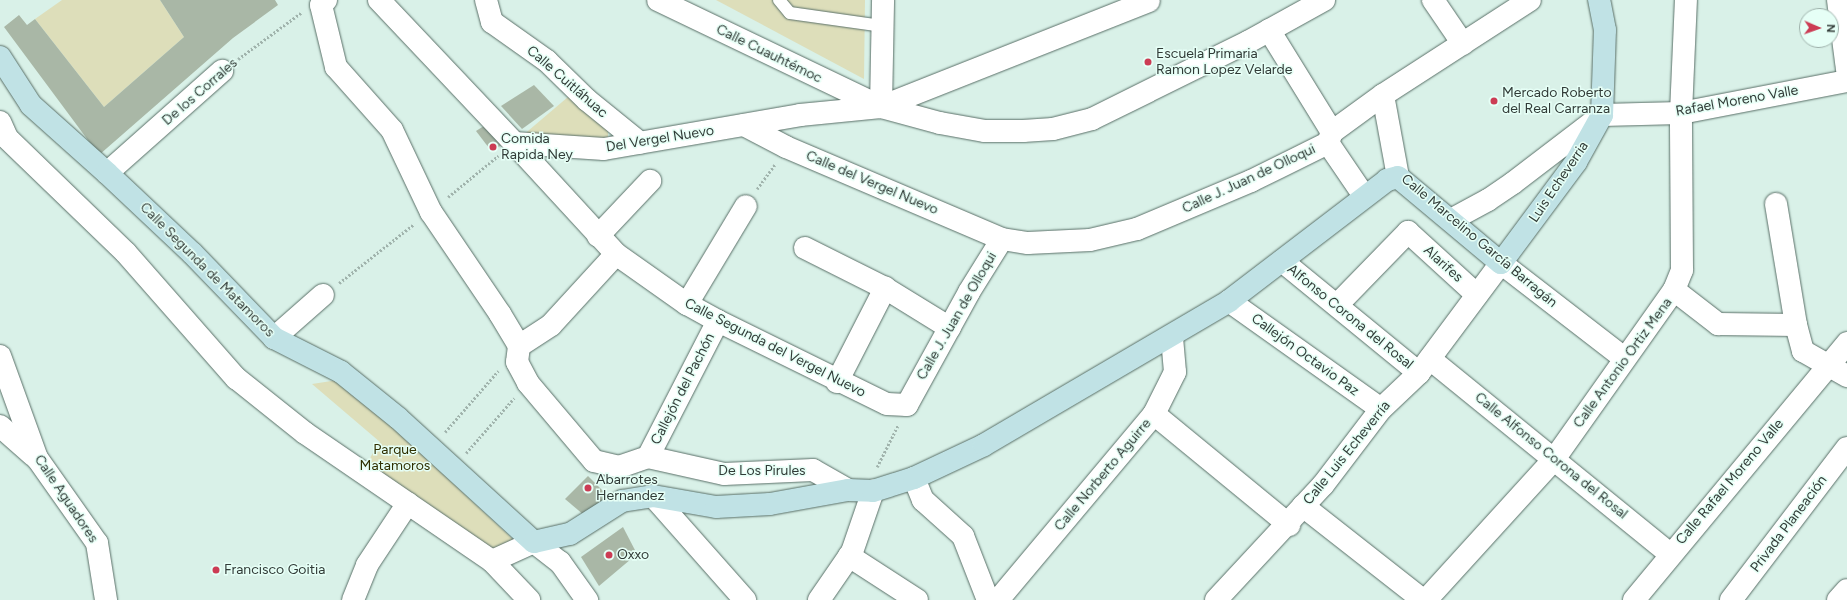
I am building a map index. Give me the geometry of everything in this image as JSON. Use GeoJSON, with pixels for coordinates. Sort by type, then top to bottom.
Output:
{"type":"FeatureCollection","features":[{"type":"Feature","properties":{"kind":"street"},"geometry":{"type":"LineString","coordinates":[[326,0],[321,5],[336,67],[392,130],[430,212],[500,314],[519,346],[517,362],[528,383]]}},
{"type":"Feature","properties":{"kind":"street"},"geometry":{"type":"LineString","coordinates":[[379,0],[514,143]]}},
{"type":"Feature","properties":{"kind":"street","name":"Calle Cuitláhuac"},"geometry":{"type":"LineString","coordinates":[[486,0],[492,22],[547,61],[587,100],[640,144]]}},
{"type":"Feature","properties":{"kind":"street","name":"Calle Cuauhtémoc"},"geometry":{"type":"LineString","coordinates":[[658,0],[881,107]]}},
{"type":"Feature","properties":{"kind":"street"},"geometry":{"type":"LineString","coordinates":[[881,107],[883,0]]}},
{"type":"Feature","properties":{"kind":"street"},"geometry":{"type":"LineString","coordinates":[[881,107],[940,123],[984,131],[1053,129],[1092,119],[1122,105],[1324,0]]}},
{"type":"Feature","properties":{"kind":"street"},"geometry":{"type":"LineString","coordinates":[[1433,0],[1463,44]]}},
{"type":"Feature","properties":{"kind":"street","name":"Calle J. Juan de Olloqui"},"geometry":{"type":"LineString","coordinates":[[907,405],[1002,239],[1058,242],[1090,240],[1137,229],[1251,181],[1330,137],[1383,95],[1530,0]]}},
{"type":"Feature","properties":{"kind":"street","name":"Luis Echeverria"},"geometry":{"type":"LineString","coordinates":[[1501,263],[1576,162],[1602,115],[1605,30],[1599,0]]}},
{"type":"Feature","properties":{"kind":"street","name":"Calle Antonio Ortiz Mena"},"geometry":{"type":"LineString","coordinates":[[1426,600],[1555,458],[1624,358],[1649,329],[1674,290],[1682,270],[1681,113],[1686,0]]}},
{"type":"Feature","properties":{"kind":"street"},"geometry":{"type":"LineString","coordinates":[[1838,0],[1847,69]]}},
{"type":"Feature","properties":{"kind":"street"},"geometry":{"type":"LineString","coordinates":[[881,107],[1149,1]]}},
{"type":"Feature","properties":{"kind":"street"},"geometry":{"type":"LineString","coordinates":[[1268,30],[1364,196]]}},
{"type":"Feature","properties":{"kind":"street","name":"Calle Segunda de Matamoros"},"geometry":{"type":"LineString","coordinates":[[0,57],[31,105],[107,173],[192,253],[274,338],[341,372],[453,467],[534,542]]}},
{"type":"Feature","properties":{"kind":"street","name":"De los Corrales"},"geometry":{"type":"LineString","coordinates":[[107,173],[222,71]]}},
{"type":"Feature","properties":{"kind":"street","name":"Rafael Moreno Valle"},"geometry":{"type":"LineString","coordinates":[[1602,115],[1681,113],[1847,81]]}},
{"type":"Feature","properties":{"kind":"street","name":"Calle Marcelino García Barragán"},"geometry":{"type":"LineString","coordinates":[[1383,95],[1398,178],[1451,220],[1501,263],[1624,358]]}},
{"type":"Feature","properties":{"kind":"street","name":"Del Vergel Nuevo"},"geometry":{"type":"LineString","coordinates":[[514,143],[604,149],[640,144],[800,115],[881,107]]}},
{"type":"Feature","properties":{"kind":"street"},"geometry":{"type":"LineString","coordinates":[[1451,220],[1488,200],[1513,183],[1602,115]]}},
{"type":"Feature","properties":{"kind":"street","name":"Calle del Vergel Nuevo"},"geometry":{"type":"LineString","coordinates":[[744,125],[786,147],[1002,239]]}},
{"type":"Feature","properties":{"kind":"street"},"geometry":{"type":"LineString","coordinates":[[2,134],[126,253],[236,378],[305,433],[492,561],[529,600]]}},
{"type":"Feature","properties":{"kind":"street","name":"Calle Segunda del Vergel Nuevo"},"geometry":{"type":"LineString","coordinates":[[514,143],[616,254],[687,304],[837,382],[887,404],[907,405]]}},
{"type":"Feature","properties":{"kind":"street"},"geometry":{"type":"LineString","coordinates":[[492,561],[534,542],[570,534],[622,501],[653,496],[716,507],[770,504],[848,490],[873,491],[914,478],[984,445],[1096,376],[1172,336],[1229,301],[1282,262],[1364,196],[1386,180],[1398,178]]}},
{"type":"Feature","properties":{"kind":"street"},"geometry":{"type":"LineString","coordinates":[[598,236],[650,181]]}},
{"type":"Feature","properties":{"kind":"street"},"geometry":{"type":"LineString","coordinates":[[1776,204],[1796,325],[1803,352],[1847,376]]}},
{"type":"Feature","properties":{"kind":"street"},"geometry":{"type":"LineString","coordinates":[[687,304],[746,206]]}},
{"type":"Feature","properties":{"kind":"street","name":"Alarifes"},"geometry":{"type":"LineString","coordinates":[[1337,305],[1408,232],[1478,295]]}},
{"type":"Feature","properties":{"kind":"street"},"geometry":{"type":"LineString","coordinates":[[805,248],[885,288],[950,328]]}},
{"type":"Feature","properties":{"kind":"street"},"geometry":{"type":"LineString","coordinates":[[519,346],[551,325],[616,254]]}},
{"type":"Feature","properties":{"kind":"street","name":"Alfonso Corona del Rosal"},"geometry":{"type":"LineString","coordinates":[[1282,262],[1337,305],[1425,366]]}},
{"type":"Feature","properties":{"kind":"street","name":"Calle Luis Echeverría"},"geometry":{"type":"LineString","coordinates":[[1216,600],[1289,525],[1303,506],[1323,485],[1381,409],[1425,366],[1501,263]]}},
{"type":"Feature","properties":{"kind":"street"},"geometry":{"type":"LineString","coordinates":[[837,382],[885,288]]}},
{"type":"Feature","properties":{"kind":"street"},"geometry":{"type":"LineString","coordinates":[[1674,290],[1718,324],[1796,325]]}},
{"type":"Feature","properties":{"kind":"street"},"geometry":{"type":"LineString","coordinates":[[274,338],[322,295]]}},
{"type":"Feature","properties":{"kind":"street","name":"Callejón Octavio Paz"},"geometry":{"type":"LineString","coordinates":[[1229,301],[1381,409]]}},
{"type":"Feature","properties":{"kind":"street","name":"Callejón del Pachón"},"geometry":{"type":"LineString","coordinates":[[528,383],[594,461],[601,464],[619,467],[648,457],[718,321]]}},
{"type":"Feature","properties":{"kind":"street","name":"Calle Norberto Aguirre"},"geometry":{"type":"LineString","coordinates":[[998,600],[1154,414],[1175,372],[1172,336]]}},
{"type":"Feature","properties":{"kind":"street","name":"Calle Rafael Moreno Valle"},"geometry":{"type":"LineString","coordinates":[[1634,600],[1670,554],[1847,343]]}},
{"type":"Feature","properties":{"kind":"street","name":"Calle Aguadores"},"geometry":{"type":"LineString","coordinates":[[0,356],[37,458],[97,543],[106,600]]}},
{"type":"Feature","properties":{"kind":"street","name":"Calle Alfonso Corona del Rosal"},"geometry":{"type":"LineString","coordinates":[[1425,366],[1555,458],[1670,554]]}},
{"type":"Feature","properties":{"kind":"street"},"geometry":{"type":"LineString","coordinates":[[1154,414],[1289,525]]}},
{"type":"Feature","properties":{"kind":"street"},"geometry":{"type":"LineString","coordinates":[[0,426],[37,458]]}},
{"type":"Feature","properties":{"kind":"street","name":"Privada Planeación"},"geometry":{"type":"LineString","coordinates":[[1731,600],[1847,448]]}},
{"type":"Feature","properties":{"kind":"street","name":"De Los Pirules"},"geometry":{"type":"LineString","coordinates":[[648,457],[724,474],[813,470],[848,490]]}},
{"type":"Feature","properties":{"kind":"street"},"geometry":{"type":"LineString","coordinates":[[914,478],[924,500],[963,536],[988,600]]}},
{"type":"Feature","properties":{"kind":"street"},"geometry":{"type":"LineString","coordinates":[[819,600],[849,556],[873,491]]}},
{"type":"Feature","properties":{"kind":"street"},"geometry":{"type":"LineString","coordinates":[[653,496],[745,600]]}},
{"type":"Feature","properties":{"kind":"street"},"geometry":{"type":"LineString","coordinates":[[353,600],[367,566],[408,503]]}},
{"type":"Feature","properties":{"kind":"street"},"geometry":{"type":"LineString","coordinates":[[1303,506],[1423,600]]}},
{"type":"Feature","properties":{"kind":"street"},"geometry":{"type":"LineString","coordinates":[[534,542],[560,562],[588,600]]}},
{"type":"Feature","properties":{"kind":"street"},"geometry":{"type":"LineString","coordinates":[[849,556],[917,600]]}},
{"type":"Feature","properties":{"kind":"street"},"geometry":{"type":"LineString","coordinates":[[1838,600],[1847,590]]}},
{"type":"Feature","properties":{"kind":"lane"},"geometry":{"type":"LineString","coordinates":[[779,0],[790,13],[883,26]]}},
{"type":"Feature","properties":{"kind":"path","name":"De los Corrales"},"geometry":{"type":"LineString","coordinates":[[222,71],[296,15]]}},
{"type":"Feature","properties":{"kind":"path"},"geometry":{"type":"LineString","coordinates":[[322,295],[430,212],[514,143]]}},
{"type":"Feature","properties":{"kind":"path"},"geometry":{"type":"LineString","coordinates":[[746,206],[786,147]]}},
{"type":"Feature","properties":{"kind":"path"},"geometry":{"type":"LineString","coordinates":[[431,448],[519,346]]}},
{"type":"Feature","properties":{"kind":"path"},"geometry":{"type":"LineString","coordinates":[[453,467],[528,383]]}},
{"type":"Feature","properties":{"kind":"path"},"geometry":{"type":"LineString","coordinates":[[873,491],[878,465],[907,405]]}},
{"type":"Feature","properties":{"kind":"green space"},"geometry":{"type":"Polygon","coordinates":[[[62,0],[160,0],[184,37],[104,107],[35,19],[62,0]]]}},
{"type":"Feature","properties":{"kind":"green space"},"geometry":{"type":"Polygon","coordinates":[[[716,0],[865,0],[864,79],[716,0]]]}},
{"type":"Feature","properties":{"kind":"green space"},"geometry":{"type":"Polygon","coordinates":[[[575,91],[608,121],[608,141],[515,142],[575,91]]]}},
{"type":"Feature","properties":{"kind":"green space","name":"Parque Matamoros"},"geometry":{"type":"Polygon","coordinates":[[[338,380],[400,434],[519,545],[496,555],[366,464],[380,442],[312,384],[338,380]]]}},
{"type":"Feature","properties":{"kind":"building"},"geometry":{"type":"Polygon","coordinates":[[[160,0],[275,0],[278,5],[233,38],[99,155],[4,27],[19,15],[27,25],[35,19],[104,107],[184,37],[160,0]]]}},
{"type":"Feature","properties":{"kind":"building"},"geometry":{"type":"Polygon","coordinates":[[[534,85],[554,106],[522,129],[501,106],[534,85]]]}},
{"type":"Feature","properties":{"kind":"building"},"geometry":{"type":"Polygon","coordinates":[[[487,124],[504,143],[492,152],[476,131],[487,124]]]}},
{"type":"Feature","properties":{"kind":"building","name":"Abarrotes Hernandez"},"geometry":{"type":"Polygon","coordinates":[[[588,476],[614,502],[591,521],[565,499],[588,476]]]}},
{"type":"Feature","properties":{"kind":"building","name":"Oxxo"},"geometry":{"type":"Polygon","coordinates":[[[623,527],[637,554],[599,586],[581,557],[623,527]]]}},
{"type":"Feature","properties":{"kind":"place","name":"Escuela Primaria Ramon Lopez Velarde"},"geometry":{"type":"Point","coordinates":[1148,62]}},
{"type":"Feature","properties":{"kind":"place","name":"Mercado Roberto del Real Carranza"},"geometry":{"type":"Point","coordinates":[1494,101]}},
{"type":"Feature","properties":{"kind":"place","name":"Comida Rapida Ney"},"geometry":{"type":"Point","coordinates":[493,147]}},
{"type":"Feature","properties":{"kind":"place","name":"Abarrotes Hernandez"},"geometry":{"type":"Point","coordinates":[588,488]}},
{"type":"Feature","properties":{"kind":"place","name":"Oxxo"},"geometry":{"type":"Point","coordinates":[609,555]}},
{"type":"Feature","properties":{"kind":"place","name":"Francisco Goitia"},"geometry":{"type":"Point","coordinates":[216,570]}}]}
